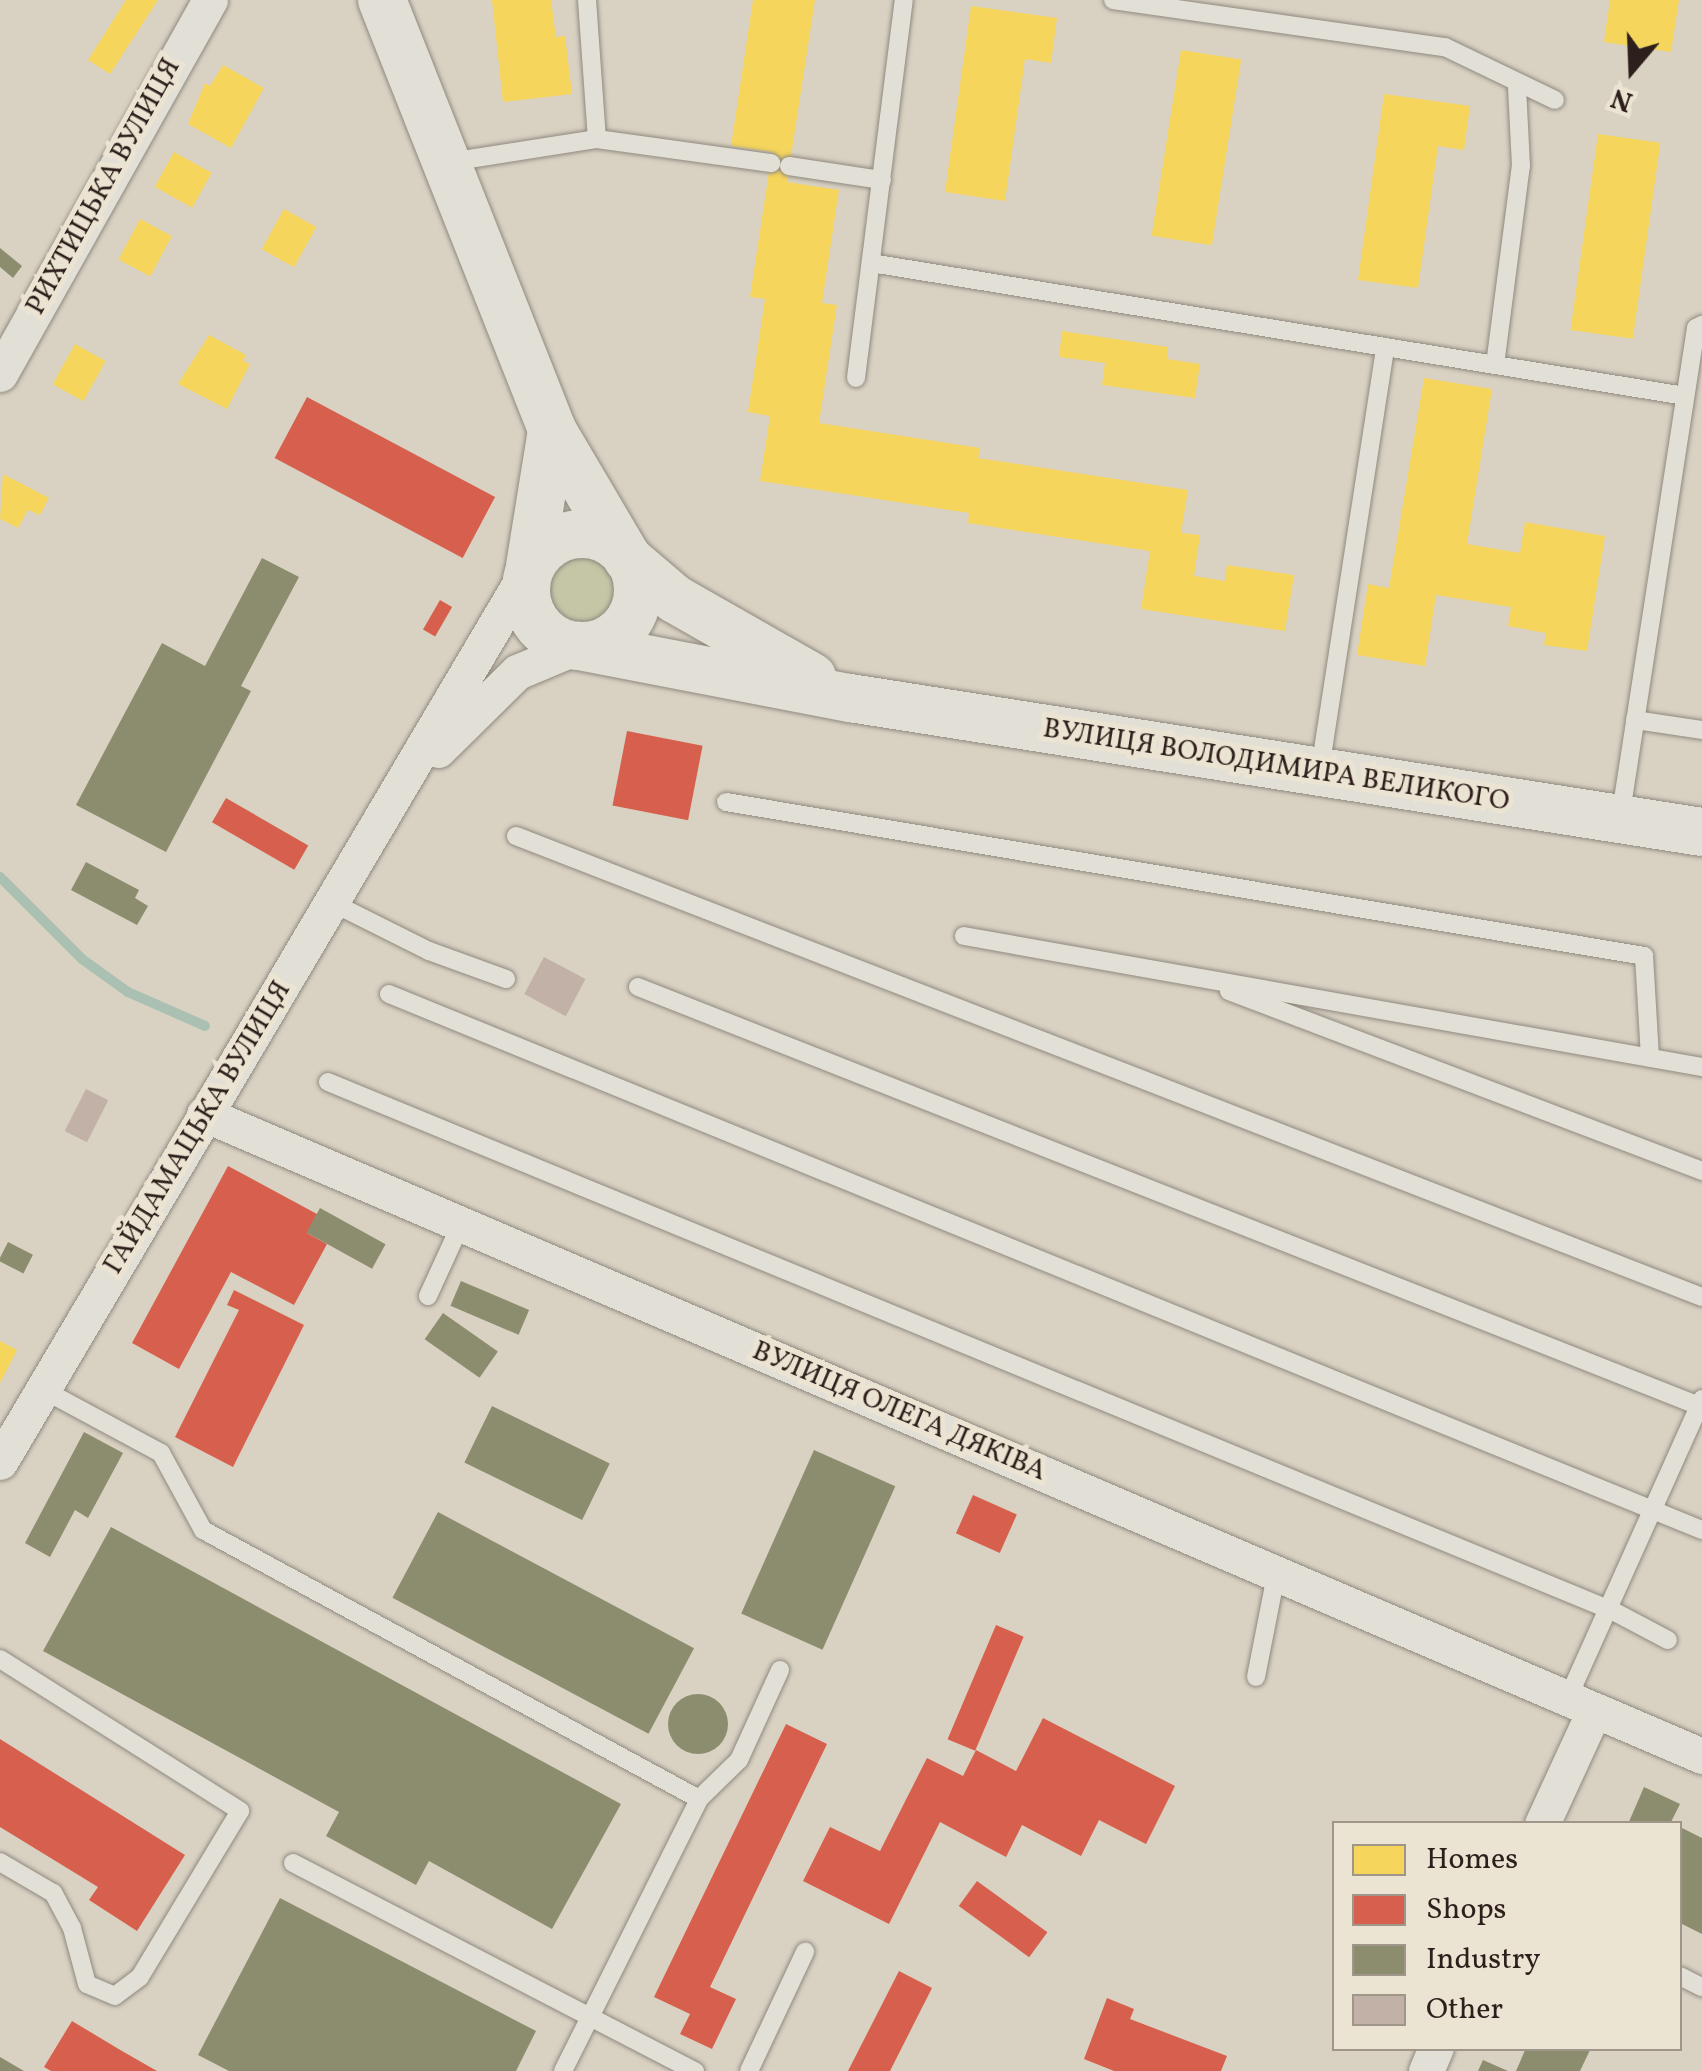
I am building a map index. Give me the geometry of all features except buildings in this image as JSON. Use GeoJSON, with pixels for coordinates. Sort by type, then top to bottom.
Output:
{"type":"FeatureCollection","features":[{"type":"Feature","properties":{"kind":"street","name":"РИХТИЦЬКА ВУЛИЦЯ"},"geometry":{"type":"LineString","coordinates":[[3,362],[210,0]]}},
{"type":"Feature","properties":{"kind":"street","name":"ВУЛИЦЯ ВОЛОДИМИРА ВЕЛИКОГО"},"geometry":{"type":"LineString","coordinates":[[382,0],[552,430],[628,559],[674,599],[850,698]]}},
{"type":"Feature","properties":{"kind":"street"},"geometry":{"type":"LineString","coordinates":[[530,566],[554,541],[586,534],[628,559],[638,586],[631,616],[610,638],[578,646],[538,625],[526,595],[530,566],[552,430]]}},
{"type":"Feature","properties":{"kind":"street","name":"ГАЙДАМАЦЬКА ВУЛИЦЯ"},"geometry":{"type":"LineString","coordinates":[[0,1462],[204,1114],[335,904],[477,647],[530,566]]}},
{"type":"Feature","properties":{"kind":"street","name":"ВУЛИЦЯ ВОЛОДИМИРА ВЕЛИКОГО"},"geometry":{"type":"LineString","coordinates":[[578,646],[850,698],[1320,775],[1702,832]]}},
{"type":"Feature","properties":{"kind":"street","name":"ГАЙДАМАЦЬКА ВУЛИЦЯ"},"geometry":{"type":"LineString","coordinates":[[397,796],[486,696],[534,661],[578,646]]}},
{"type":"Feature","properties":{"kind":"street","name":"ВУЛИЦЯ ОЛЕГА ДЯКІВА"},"geometry":{"type":"LineString","coordinates":[[204,1114],[1702,1756]]}},
{"type":"Feature","properties":{"kind":"street"},"geometry":{"type":"LineString","coordinates":[[1543,1821],[1581,1706]]}},
{"type":"Feature","properties":{"kind":"lane"},"geometry":{"type":"LineString","coordinates":[[587,0],[597,138]]}},
{"type":"Feature","properties":{"kind":"lane"},"geometry":{"type":"LineString","coordinates":[[856,378],[904,0]]}},
{"type":"Feature","properties":{"kind":"lane"},"geometry":{"type":"LineString","coordinates":[[1112,0],[1446,46],[1517,86],[1555,100]]}},
{"type":"Feature","properties":{"kind":"lane"},"geometry":{"type":"LineString","coordinates":[[1495,364],[1521,166],[1517,86]]}},
{"type":"Feature","properties":{"kind":"lane"},"geometry":{"type":"LineString","coordinates":[[449,162],[597,138],[882,180]]}},
{"type":"Feature","properties":{"kind":"lane"},"geometry":{"type":"LineString","coordinates":[[871,263],[1685,396]]}},
{"type":"Feature","properties":{"kind":"lane"},"geometry":{"type":"LineString","coordinates":[[1620,819],[1696,328],[1702,324]]}},
{"type":"Feature","properties":{"kind":"lane"},"geometry":{"type":"LineString","coordinates":[[1320,775],[1385,347]]}},
{"type":"Feature","properties":{"kind":"lane"},"geometry":{"type":"LineString","coordinates":[[1635,720],[1702,730]]}},
{"type":"Feature","properties":{"kind":"lane"},"geometry":{"type":"LineString","coordinates":[[726,802],[1644,956],[1650,1058]]}},
{"type":"Feature","properties":{"kind":"lane"},"geometry":{"type":"LineString","coordinates":[[516,836],[1702,1297]]}},
{"type":"Feature","properties":{"kind":"lane"},"geometry":{"type":"LineString","coordinates":[[335,904],[506,979]]}},
{"type":"Feature","properties":{"kind":"lane"},"geometry":{"type":"LineString","coordinates":[[964,936],[1702,1067]]}},
{"type":"Feature","properties":{"kind":"lane"},"geometry":{"type":"LineString","coordinates":[[1186,975],[1702,1171]]}},
{"type":"Feature","properties":{"kind":"lane"},"geometry":{"type":"LineString","coordinates":[[638,987],[1701,1404],[1613,1611],[1581,1706]]}},
{"type":"Feature","properties":{"kind":"lane"},"geometry":{"type":"LineString","coordinates":[[388,994],[1656,1506],[1702,1530]]}},
{"type":"Feature","properties":{"kind":"lane"},"geometry":{"type":"LineString","coordinates":[[328,1082],[1613,1611],[1668,1640]]}},
{"type":"Feature","properties":{"kind":"lane"},"geometry":{"type":"LineString","coordinates":[[428,1296],[461,1224]]}},
{"type":"Feature","properties":{"kind":"lane"},"geometry":{"type":"LineString","coordinates":[[42,1389],[161,1452],[203,1530],[699,1799]]}},
{"type":"Feature","properties":{"kind":"lane"},"geometry":{"type":"LineString","coordinates":[[1256,1677],[1276,1574]]}},
{"type":"Feature","properties":{"kind":"lane"},"geometry":{"type":"LineString","coordinates":[[0,1659],[240,1811],[140,1978],[115,1996],[87,1984],[72,1928],[53,1893],[0,1862]]}},
{"type":"Feature","properties":{"kind":"lane"},"geometry":{"type":"LineString","coordinates":[[563,2071],[699,1799],[739,1760],[780,1670]]}},
{"type":"Feature","properties":{"kind":"lane"},"geometry":{"type":"LineString","coordinates":[[293,1863],[696,2071]]}},
{"type":"Feature","properties":{"kind":"lane"},"geometry":{"type":"LineString","coordinates":[[749,2071],[805,1952]]}},
{"type":"Feature","properties":{"kind":"green space"},"geometry":{"type":"Polygon","coordinates":[[[579,555],[605,565],[615,591],[605,617],[579,627],[553,617],[543,591],[553,565],[579,555]]]}},
{"type":"Feature","properties":{"kind":"waterway"},"geometry":{"type":"LineString","coordinates":[[0,877],[82,959],[128,992],[205,1026]]}}]}
